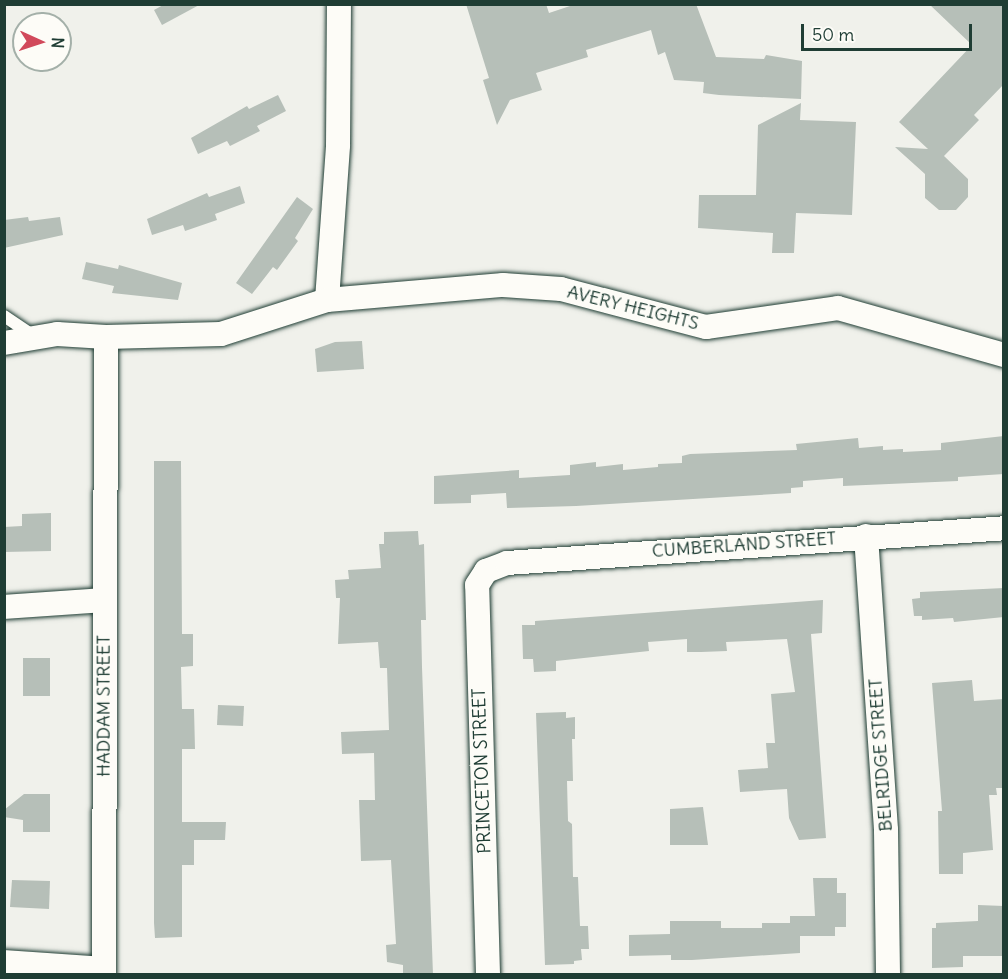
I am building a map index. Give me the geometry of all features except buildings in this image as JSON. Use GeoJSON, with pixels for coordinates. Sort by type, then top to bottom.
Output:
{"type":"FeatureCollection","features":[{"type":"Feature","properties":{"kind":"street"},"geometry":{"type":"LineString","coordinates":[[327,300],[338,145],[339,4]]}},
{"type":"Feature","properties":{"kind":"street","name":"AVERY HEIGHTS"},"geometry":{"type":"LineString","coordinates":[[4,344],[32,335],[106,337],[221,334],[327,300],[503,285],[561,289],[706,327],[838,308],[1004,355]]}},
{"type":"Feature","properties":{"kind":"street","name":"HADDAM STREET"},"geometry":{"type":"LineString","coordinates":[[104,972],[103,437],[106,337]]}},
{"type":"Feature","properties":{"kind":"street","name":"CUMBERLAND STREET"},"geometry":{"type":"LineString","coordinates":[[486,571],[507,563],[1004,528]]}},
{"type":"Feature","properties":{"kind":"street","name":"BELRIDGE STREET"},"geometry":{"type":"LineString","coordinates":[[866,536],[886,830],[888,975]]}},
{"type":"Feature","properties":{"kind":"street","name":"PRINCETON STREET"},"geometry":{"type":"LineString","coordinates":[[486,571],[477,585],[488,975]]}},
{"type":"Feature","properties":{"kind":"street"},"geometry":{"type":"LineString","coordinates":[[4,607],[104,600]]}},
{"type":"Feature","properties":{"kind":"street"},"geometry":{"type":"LineString","coordinates":[[4,962],[104,972]]}},
{"type":"Feature","properties":{"kind":"lane"},"geometry":{"type":"LineString","coordinates":[[4,316],[32,335]]}}]}
